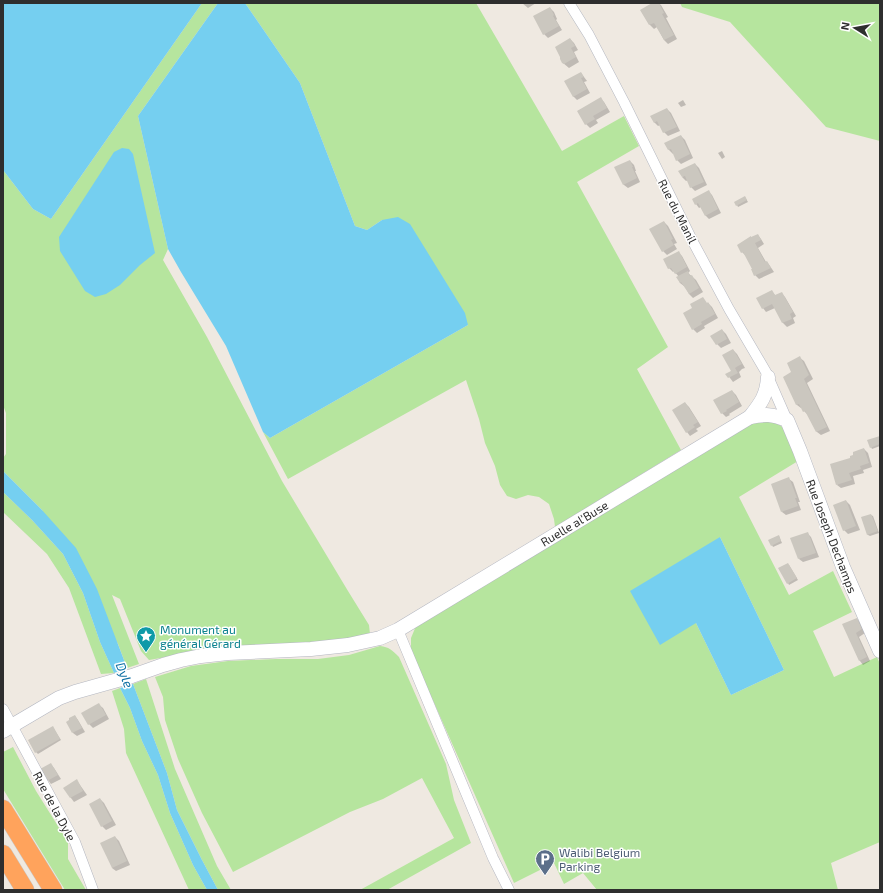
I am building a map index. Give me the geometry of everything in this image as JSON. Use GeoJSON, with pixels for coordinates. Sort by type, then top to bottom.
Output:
{"type":"FeatureCollection","features":[{"type":"Feature","properties":{"kind":"highway"},"geometry":{"type":"LineString","coordinates":[[3,809],[53,890]]}},
{"type":"Feature","properties":{"kind":"highway"},"geometry":{"type":"LineString","coordinates":[[3,854],[25,890]]}},
{"type":"Feature","properties":{"kind":"street","name":"Rue du Manil"},"geometry":{"type":"LineString","coordinates":[[569,3],[589,35],[624,102],[692,240],[768,377],[786,420]]}},
{"type":"Feature","properties":{"kind":"street","name":"Ruelle al'Buse"},"geometry":{"type":"LineString","coordinates":[[8,728],[59,698],[132,676],[162,665],[201,656],[228,653],[311,649],[348,645],[380,638],[398,630],[750,417],[763,399],[768,386],[768,377]]}},
{"type":"Feature","properties":{"kind":"street","name":"Ruelle al'Buse"},"geometry":{"type":"LineString","coordinates":[[750,417],[768,414],[786,420]]}},
{"type":"Feature","properties":{"kind":"street","name":"Rue Joseph Dechamps"},"geometry":{"type":"LineString","coordinates":[[786,420],[800,450],[842,567],[880,651]]}},
{"type":"Feature","properties":{"kind":"street"},"geometry":{"type":"LineString","coordinates":[[398,630],[493,858],[509,890]]}},
{"type":"Feature","properties":{"kind":"street","name":"Rue de la Dyle"},"geometry":{"type":"LineString","coordinates":[[3,709],[8,728],[19,740],[75,842],[93,890]]}},
{"type":"Feature","properties":{"kind":"green space"},"geometry":{"type":"Polygon","coordinates":[[[202,3],[218,3],[138,116],[168,249],[163,260],[207,337],[282,481],[369,625],[370,634],[347,641],[195,652],[149,660],[141,651],[120,599],[112,595],[139,664],[127,668],[118,644],[42,510],[3,471],[3,458],[6,454],[6,413],[3,405],[3,170],[33,209],[51,219],[202,3]]]}},
{"type":"Feature","properties":{"kind":"green space"},"geometry":{"type":"Polygon","coordinates":[[[245,3],[476,3],[562,151],[624,116],[639,146],[577,182],[668,347],[637,369],[681,450],[555,527],[549,504],[539,497],[528,495],[516,499],[507,496],[500,485],[495,466],[485,443],[466,380],[288,479],[263,432],[270,438],[468,325],[382,220],[367,230],[355,226],[300,83],[245,3]]]}},
{"type":"Feature","properties":{"kind":"green space"},"geometry":{"type":"Polygon","coordinates":[[[680,3],[880,3],[880,141],[826,127],[730,22],[682,7],[680,3]]]}},
{"type":"Feature","properties":{"kind":"green space"},"geometry":{"type":"Polygon","coordinates":[[[756,418],[776,421],[784,429],[798,461],[739,497],[789,595],[833,571],[852,612],[813,631],[834,677],[877,657],[880,664],[880,842],[831,863],[838,890],[597,890],[583,873],[564,884],[554,863],[514,883],[411,652],[411,638],[416,626],[756,418]],[[720,537],[696,623],[731,695],[784,670],[720,537]]]}},
{"type":"Feature","properties":{"kind":"green space"},"geometry":{"type":"Polygon","coordinates":[[[3,492],[32,520],[63,554],[83,593],[100,642],[114,673],[101,674],[69,588],[47,554],[3,512],[3,492]]]}},
{"type":"Feature","properties":{"kind":"green space"},"geometry":{"type":"Polygon","coordinates":[[[380,646],[390,649],[399,657],[446,764],[454,800],[471,843],[387,890],[360,890],[454,838],[422,778],[383,799],[350,812],[233,872],[202,813],[178,759],[165,720],[163,697],[155,677],[191,666],[228,661],[318,659],[349,655],[380,646]]]}},
{"type":"Feature","properties":{"kind":"green space"},"geometry":{"type":"Polygon","coordinates":[[[146,679],[175,769],[217,866],[231,890],[218,890],[177,810],[167,773],[133,684],[146,679]]]}},
{"type":"Feature","properties":{"kind":"green space"},"geometry":{"type":"Polygon","coordinates":[[[120,688],[158,775],[170,813],[193,865],[207,890],[189,890],[126,753],[124,729],[112,691],[120,688]]]}},
{"type":"Feature","properties":{"kind":"green space"},"geometry":{"type":"Polygon","coordinates":[[[13,747],[36,791],[68,842],[68,859],[86,890],[65,890],[3,789],[3,752],[13,747]]]}},
{"type":"Feature","properties":{"kind":"water"},"geometry":{"type":"Polygon","coordinates":[[[3,3],[202,3],[51,219],[33,209],[3,170],[3,3]]]}},
{"type":"Feature","properties":{"kind":"water"},"geometry":{"type":"Polygon","coordinates":[[[218,3],[245,3],[300,83],[355,226],[367,230],[382,220],[398,217],[410,224],[465,313],[468,325],[270,438],[263,432],[226,346],[168,249],[138,116],[218,3]]]}},
{"type":"Feature","properties":{"kind":"water"},"geometry":{"type":"Polygon","coordinates":[[[122,148],[129,149],[133,154],[155,253],[140,265],[120,285],[106,294],[95,297],[85,291],[60,251],[59,237],[114,152],[122,148]]]}},
{"type":"Feature","properties":{"kind":"water"},"geometry":{"type":"Polygon","coordinates":[[[3,471],[42,510],[76,548],[97,589],[127,668],[114,673],[100,642],[83,593],[63,554],[32,520],[3,492],[3,471]]]}},
{"type":"Feature","properties":{"kind":"water"},"geometry":{"type":"Polygon","coordinates":[[[720,537],[784,670],[731,695],[696,623],[660,645],[630,591],[720,537]]]}},
{"type":"Feature","properties":{"kind":"water"},"geometry":{"type":"Polygon","coordinates":[[[133,684],[167,773],[177,810],[218,890],[207,890],[193,865],[170,813],[158,775],[120,688],[133,684]]]}},
{"type":"Feature","properties":{"kind":"building"},"geometry":{"type":"Polygon","coordinates":[[[652,3],[659,3],[664,13],[662,14],[674,35],[664,40],[654,23],[649,25],[640,10],[652,3]]]}},
{"type":"Feature","properties":{"kind":"building"},"geometry":{"type":"Polygon","coordinates":[[[550,7],[559,26],[543,35],[533,16],[550,7]]]}},
{"type":"Feature","properties":{"kind":"building"},"geometry":{"type":"Polygon","coordinates":[[[570,38],[575,46],[571,48],[576,57],[564,64],[562,63],[555,47],[570,38]]]}},
{"type":"Feature","properties":{"kind":"building"},"geometry":{"type":"Polygon","coordinates":[[[581,72],[584,77],[581,78],[587,89],[573,97],[564,81],[581,72]]]}},
{"type":"Feature","properties":{"kind":"building"},"geometry":{"type":"Polygon","coordinates":[[[601,97],[607,108],[593,116],[595,119],[585,125],[577,111],[601,97]]]}},
{"type":"Feature","properties":{"kind":"building"},"geometry":{"type":"Polygon","coordinates":[[[667,108],[677,127],[663,133],[657,121],[654,123],[650,116],[667,108]]]}},
{"type":"Feature","properties":{"kind":"building"},"geometry":{"type":"Polygon","coordinates":[[[681,135],[690,154],[676,161],[671,149],[668,150],[664,143],[681,135]]]}},
{"type":"Feature","properties":{"kind":"building"},"geometry":{"type":"Polygon","coordinates":[[[630,160],[637,178],[623,185],[614,167],[630,160]]]}},
{"type":"Feature","properties":{"kind":"building"},"geometry":{"type":"Polygon","coordinates":[[[695,163],[704,182],[690,188],[685,176],[682,177],[678,171],[695,163]]]}},
{"type":"Feature","properties":{"kind":"building"},"geometry":{"type":"Polygon","coordinates":[[[709,190],[718,209],[705,216],[698,203],[695,205],[692,199],[709,190]]]}},
{"type":"Feature","properties":{"kind":"building"},"geometry":{"type":"Polygon","coordinates":[[[745,196],[747,200],[736,206],[734,202],[745,196]]]}},
{"type":"Feature","properties":{"kind":"building"},"geometry":{"type":"Polygon","coordinates":[[[664,221],[673,239],[671,240],[674,245],[662,252],[649,229],[664,221]]]}},
{"type":"Feature","properties":{"kind":"building"},"geometry":{"type":"Polygon","coordinates":[[[758,234],[761,240],[755,243],[765,262],[767,261],[771,268],[754,276],[743,252],[741,253],[737,245],[751,236],[758,234]]]}},
{"type":"Feature","properties":{"kind":"building"},"geometry":{"type":"Polygon","coordinates":[[[679,251],[687,267],[675,274],[671,268],[668,269],[663,259],[679,251]]]}},
{"type":"Feature","properties":{"kind":"building"},"geometry":{"type":"Polygon","coordinates":[[[688,271],[699,288],[689,294],[676,277],[688,271]]]}},
{"type":"Feature","properties":{"kind":"building"},"geometry":{"type":"Polygon","coordinates":[[[772,290],[775,295],[782,292],[793,312],[790,314],[792,319],[782,323],[772,304],[762,309],[756,298],[772,290]]]}},
{"type":"Feature","properties":{"kind":"building"},"geometry":{"type":"Polygon","coordinates":[[[703,297],[707,303],[708,302],[715,314],[701,322],[702,324],[692,330],[683,313],[692,308],[690,304],[703,297]]]}},
{"type":"Feature","properties":{"kind":"building"},"geometry":{"type":"Polygon","coordinates":[[[722,329],[727,339],[716,345],[710,336],[722,329]]]}},
{"type":"Feature","properties":{"kind":"building"},"geometry":{"type":"Polygon","coordinates":[[[733,349],[742,364],[735,368],[738,373],[728,378],[725,374],[731,371],[722,355],[733,349]]]}},
{"type":"Feature","properties":{"kind":"building"},"geometry":{"type":"Polygon","coordinates":[[[800,356],[809,375],[804,379],[827,427],[816,432],[805,411],[803,412],[799,404],[796,405],[783,377],[791,372],[787,363],[800,356]]]}},
{"type":"Feature","properties":{"kind":"building"},"geometry":{"type":"Polygon","coordinates":[[[732,390],[739,402],[721,414],[713,400],[732,390]]]}},
{"type":"Feature","properties":{"kind":"building"},"geometry":{"type":"Polygon","coordinates":[[[685,402],[698,422],[693,425],[695,427],[686,433],[672,410],[685,402]]]}},
{"type":"Feature","properties":{"kind":"building"},"geometry":{"type":"Polygon","coordinates":[[[880,436],[880,444],[870,448],[867,440],[880,436]]]}},
{"type":"Feature","properties":{"kind":"building"},"geometry":{"type":"Polygon","coordinates":[[[864,448],[869,463],[860,466],[861,469],[849,473],[852,480],[836,485],[830,464],[850,458],[850,456],[853,455],[853,452],[864,448]]]}},
{"type":"Feature","properties":{"kind":"building"},"geometry":{"type":"Polygon","coordinates":[[[789,477],[797,498],[795,498],[798,506],[781,512],[771,484],[789,477]]]}},
{"type":"Feature","properties":{"kind":"building"},"geometry":{"type":"Polygon","coordinates":[[[846,500],[856,526],[843,531],[833,505],[846,500]]]}},
{"type":"Feature","properties":{"kind":"building"},"geometry":{"type":"Polygon","coordinates":[[[871,514],[878,531],[867,535],[861,517],[871,514]]]}},
{"type":"Feature","properties":{"kind":"building"},"geometry":{"type":"Polygon","coordinates":[[[808,532],[816,553],[798,559],[790,538],[808,532]]]}},
{"type":"Feature","properties":{"kind":"building"},"geometry":{"type":"Polygon","coordinates":[[[779,535],[781,541],[771,546],[768,540],[779,535]]]}},
{"type":"Feature","properties":{"kind":"building"},"geometry":{"type":"Polygon","coordinates":[[[788,563],[797,578],[787,584],[778,568],[788,563]]]}},
{"type":"Feature","properties":{"kind":"building"},"geometry":{"type":"Polygon","coordinates":[[[857,618],[862,629],[856,633],[867,657],[859,661],[842,624],[857,618]]]}},
{"type":"Feature","properties":{"kind":"building"},"geometry":{"type":"Polygon","coordinates":[[[99,703],[106,715],[88,725],[81,713],[99,703]]]}},
{"type":"Feature","properties":{"kind":"building"},"geometry":{"type":"Polygon","coordinates":[[[75,715],[82,728],[72,733],[66,722],[69,718],[75,715]]]}},
{"type":"Feature","properties":{"kind":"building"},"geometry":{"type":"Polygon","coordinates":[[[53,726],[60,739],[35,753],[28,740],[53,726]]]}},
{"type":"Feature","properties":{"kind":"building"},"geometry":{"type":"Polygon","coordinates":[[[51,763],[58,775],[47,781],[40,769],[51,763]]]}},
{"type":"Feature","properties":{"kind":"building"},"geometry":{"type":"Polygon","coordinates":[[[77,779],[83,791],[70,798],[63,788],[77,779]]]}},
{"type":"Feature","properties":{"kind":"building"},"geometry":{"type":"Polygon","coordinates":[[[100,798],[112,821],[101,827],[89,804],[100,798]]]}},
{"type":"Feature","properties":{"kind":"building"},"geometry":{"type":"Polygon","coordinates":[[[115,836],[127,861],[112,868],[100,843],[115,836]]]}},
{"type":"Feature","properties":{"kind":"place","name":"Monument au général Gérard"},"geometry":{"type":"Point","coordinates":[146,653]}},
{"type":"Feature","properties":{"kind":"place","name":"Walibi Belgium Parking"},"geometry":{"type":"Point","coordinates":[545,876]}},
{"type":"Feature","properties":{"kind":"water label","name":"Dyle"},"geometry":{"type":"Point","coordinates":[125,675]}}]}
